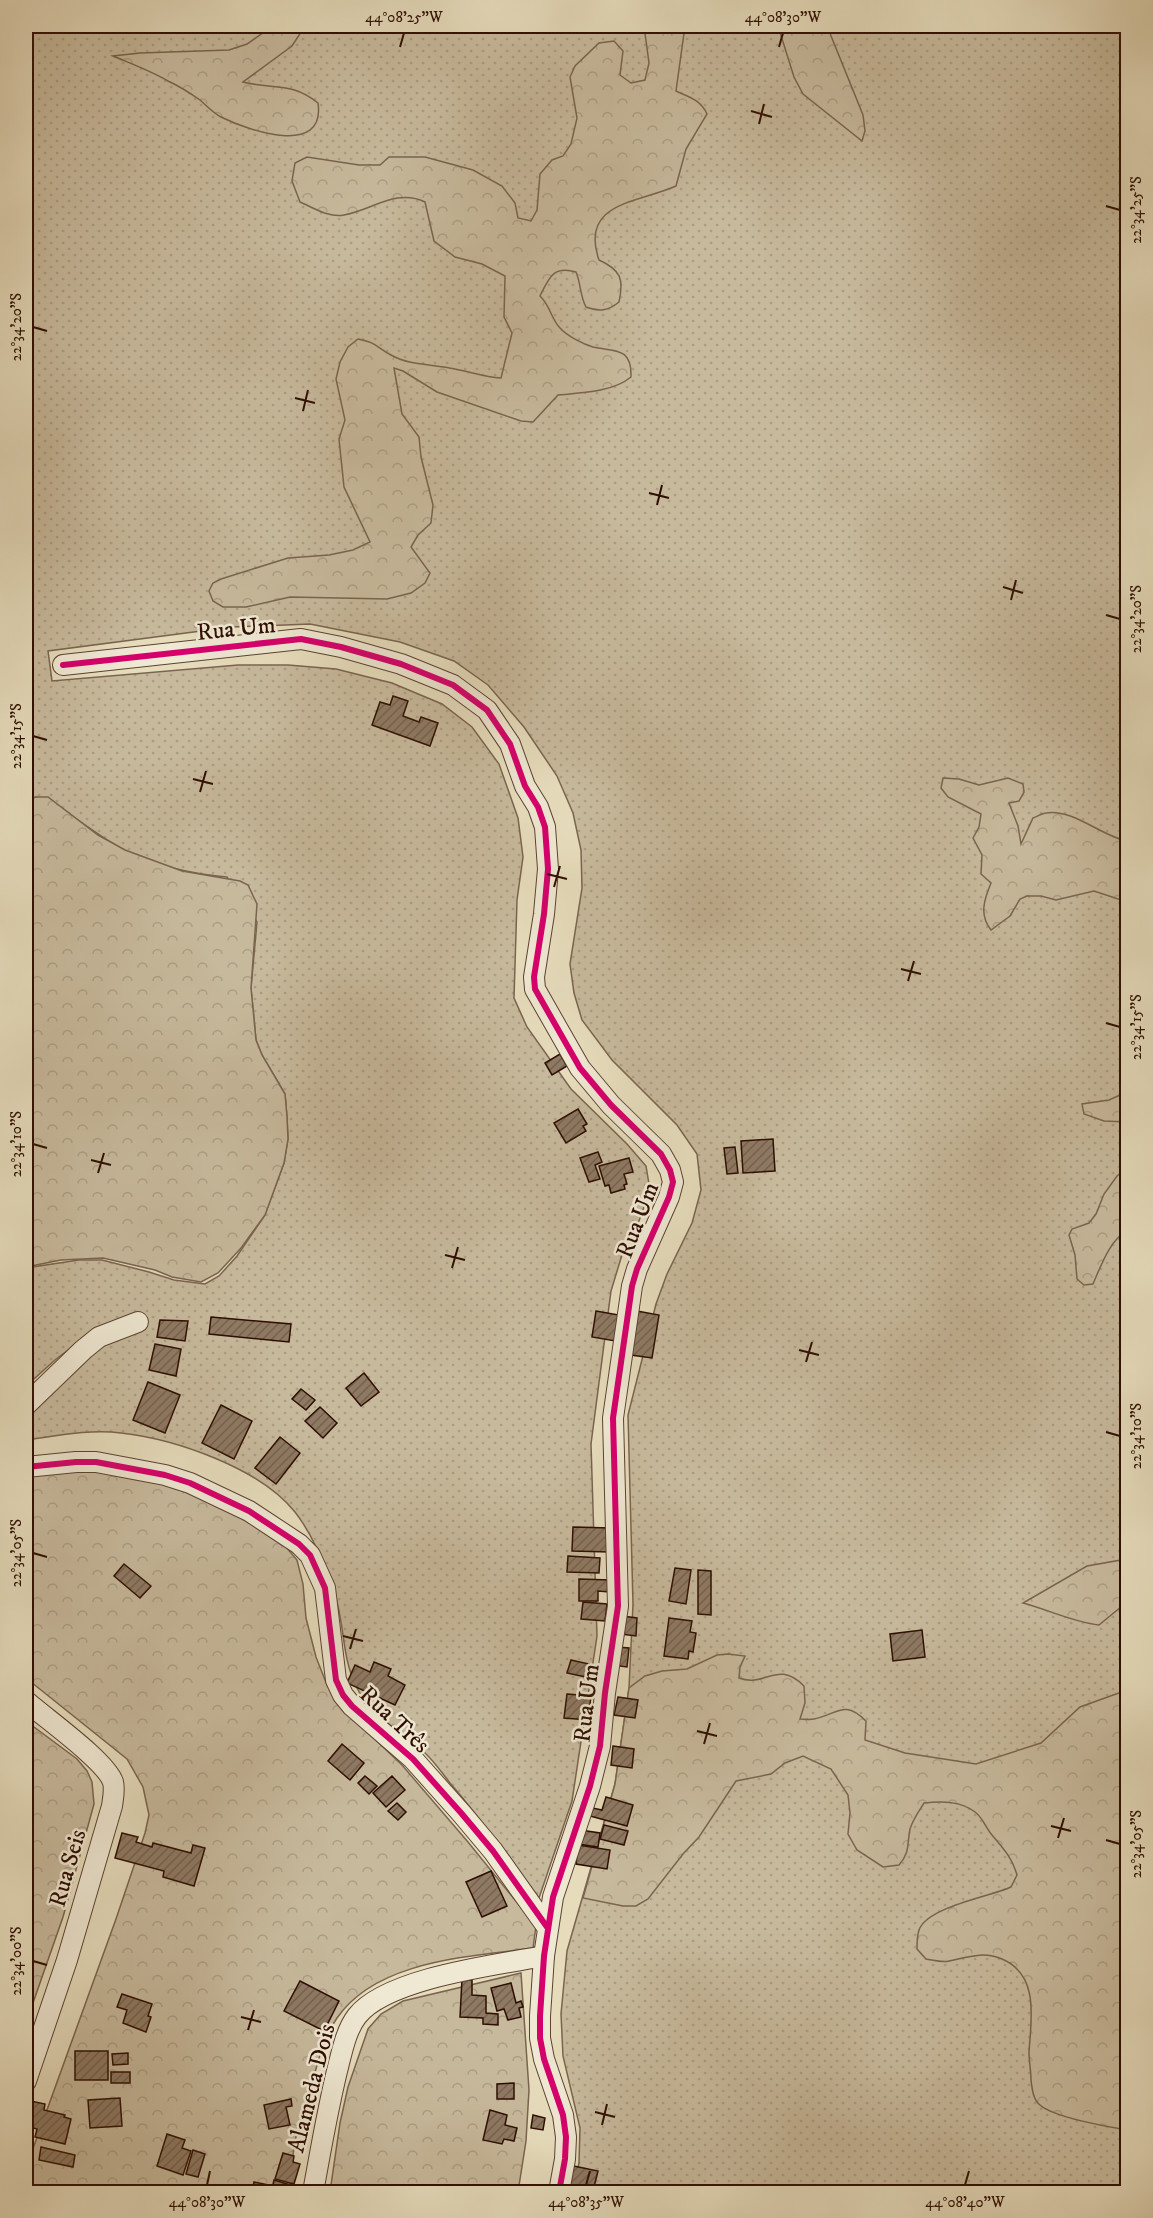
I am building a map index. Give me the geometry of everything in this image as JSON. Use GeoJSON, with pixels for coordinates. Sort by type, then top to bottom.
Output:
{"type":"FeatureCollection","features":[{"type":"Feature","properties":{"kind":"street","name":"Rua Um"},"geometry":{"type":"LineString","coordinates":[[63,665],[301,639],[401,664],[453,685],[487,710],[510,744],[525,786],[538,807],[545,827],[548,869],[543,923],[534,977],[535,988],[580,1068],[611,1105],[661,1154],[670,1170],[673,1182],[664,1212],[637,1269],[632,1286],[613,1418],[618,1606],[600,1746],[590,1786],[553,1897],[547,1927],[540,2038],[544,2059],[563,2115],[566,2137],[559,2193]]}},
{"type":"Feature","properties":{"kind":"street"},"geometry":{"type":"LineString","coordinates":[[26,1405],[99,1337],[138,1322]]}},
{"type":"Feature","properties":{"kind":"street","name":"Rua Três"},"geometry":{"type":"LineString","coordinates":[[26,1467],[96,1462],[165,1475],[222,1497],[274,1526],[299,1544],[310,1555],[325,1588],[336,1680],[343,1695],[352,1706],[413,1759],[462,1814],[493,1851],[547,1927]]}},
{"type":"Feature","properties":{"kind":"street","name":"Rua Seis"},"geometry":{"type":"LineString","coordinates":[[26,1701],[101,1765],[114,1784],[114,1793],[67,1960],[26,2081]]}},
{"type":"Feature","properties":{"kind":"street","name":"Alameda Dois"},"geometry":{"type":"LineString","coordinates":[[313,2193],[334,2084],[347,2034],[356,2017],[371,2001],[414,1983],[544,1956]]}},
{"type":"Feature","properties":{"kind":"green space"},"geometry":{"type":"Polygon","coordinates":[[[26,26],[1127,26],[1127,2192],[572,2192],[579,2163],[580,2128],[563,2056],[561,2014],[567,1951],[615,1784],[629,1688],[633,1604],[628,1415],[656,1304],[667,1274],[692,1223],[701,1190],[697,1154],[677,1125],[612,1060],[582,1020],[574,993],[570,964],[582,888],[581,850],[573,813],[557,776],[524,727],[488,685],[454,661],[400,642],[310,624],[232,627],[48,651],[52,681],[238,665],[288,665],[336,669],[392,683],[442,704],[472,727],[499,764],[518,818],[523,857],[517,900],[514,998],[527,1027],[571,1089],[646,1166],[650,1190],[639,1221],[625,1245],[611,1291],[591,1444],[597,1636],[572,1801],[539,1898],[485,1825],[431,1759],[378,1715],[362,1697],[351,1674],[337,1601],[321,1559],[301,1521],[280,1496],[239,1469],[215,1458],[143,1436],[97,1432],[26,1440],[26,1416],[82,1358],[88,1335],[26,1386],[26,1268],[79,1260],[102,1260],[174,1280],[205,1284],[219,1276],[237,1256],[265,1215],[284,1163],[288,1139],[285,1094],[262,1055],[256,1040],[251,988],[257,922],[227,877],[200,874],[149,861],[117,846],[69,814],[36,797],[26,800],[26,26]]]}},
{"type":"Feature","properties":{"kind":"green space"},"geometry":{"type":"Polygon","coordinates":[[[273,26],[305,26],[292,46],[243,82],[290,89],[318,103],[317,120],[310,130],[298,135],[282,136],[265,133],[233,122],[218,115],[176,85],[113,56],[229,50],[247,44],[273,26]]]}},
{"type":"Feature","properties":{"kind":"green space"},"geometry":{"type":"Polygon","coordinates":[[[644,26],[685,26],[676,91],[698,102],[707,114],[686,149],[676,186],[616,208],[597,226],[595,241],[599,260],[612,268],[621,281],[619,302],[603,310],[586,307],[576,272],[568,270],[562,270],[553,275],[540,296],[557,324],[567,334],[589,346],[625,355],[631,367],[631,377],[606,389],[558,395],[533,422],[521,421],[437,392],[394,368],[402,414],[419,437],[421,457],[433,505],[431,523],[418,535],[411,547],[430,573],[425,583],[411,593],[387,599],[290,597],[246,607],[223,607],[213,601],[209,591],[213,583],[221,579],[288,558],[329,555],[353,550],[370,542],[344,487],[339,439],[345,420],[336,379],[340,362],[348,347],[358,339],[373,344],[398,359],[501,378],[512,333],[504,317],[505,276],[482,264],[455,257],[434,241],[425,202],[404,197],[384,201],[344,215],[327,214],[300,202],[292,181],[295,163],[307,157],[359,165],[380,165],[389,157],[425,157],[473,170],[502,186],[515,203],[518,218],[531,221],[537,210],[540,174],[552,160],[563,156],[571,144],[577,118],[570,77],[575,66],[599,43],[614,41],[623,51],[620,75],[631,83],[645,80],[649,63],[644,26]]]}},
{"type":"Feature","properties":{"kind":"green space"},"geometry":{"type":"Polygon","coordinates":[[[778,26],[827,26],[863,115],[865,131],[862,141],[803,94],[794,77],[778,26]]]}},
{"type":"Feature","properties":{"kind":"green space"},"geometry":{"type":"Polygon","coordinates":[[[943,778],[959,779],[979,785],[1008,778],[1023,784],[1024,792],[1019,801],[1009,803],[1018,826],[1021,844],[1033,818],[1044,813],[1066,815],[1127,841],[1127,902],[1094,891],[1056,900],[1041,896],[1027,896],[1020,899],[1010,916],[991,930],[985,919],[984,907],[991,883],[981,874],[982,855],[973,838],[979,827],[981,814],[948,797],[941,788],[943,778]]]}},
{"type":"Feature","properties":{"kind":"green space"},"geometry":{"type":"Polygon","coordinates":[[[48,797],[98,835],[125,850],[182,871],[240,881],[248,885],[257,904],[251,988],[256,1040],[262,1055],[285,1094],[288,1139],[284,1163],[265,1215],[241,1248],[218,1273],[201,1282],[172,1277],[155,1270],[103,1258],[61,1260],[26,1267],[26,800],[48,797]]]}},
{"type":"Feature","properties":{"kind":"green space"},"geometry":{"type":"Polygon","coordinates":[[[1127,1092],[1127,1122],[1104,1121],[1084,1114],[1082,1104],[1109,1100],[1127,1092]]]}},
{"type":"Feature","properties":{"kind":"green space"},"geometry":{"type":"Polygon","coordinates":[[[1127,1168],[1127,1232],[1111,1246],[1093,1284],[1084,1285],[1077,1279],[1075,1255],[1069,1235],[1072,1229],[1089,1223],[1096,1214],[1104,1194],[1117,1176],[1127,1168]]]}},
{"type":"Feature","properties":{"kind":"green space"},"geometry":{"type":"Polygon","coordinates":[[[78,1467],[174,1486],[262,1526],[281,1541],[297,1560],[303,1584],[306,1618],[316,1657],[327,1685],[345,1711],[402,1765],[536,1926],[533,1948],[426,1965],[376,1984],[354,1999],[337,2018],[321,2051],[297,2132],[289,2192],[26,2192],[26,2168],[116,1919],[149,1815],[143,1787],[127,1759],[26,1678],[26,1473],[78,1467]]]}},
{"type":"Feature","properties":{"kind":"green space"},"geometry":{"type":"Polygon","coordinates":[[[1127,1559],[1127,1602],[1099,1625],[1070,1619],[1023,1603],[1087,1566],[1127,1559]]]}},
{"type":"Feature","properties":{"kind":"green space"},"geometry":{"type":"Polygon","coordinates":[[[717,1655],[745,1656],[740,1667],[739,1678],[757,1680],[779,1674],[795,1678],[804,1686],[805,1703],[800,1719],[814,1719],[846,1709],[858,1714],[866,1721],[865,1740],[905,1753],[976,1764],[1041,1743],[1080,1707],[1127,1690],[1127,2130],[1056,2114],[1038,2103],[1032,2090],[1029,2059],[1031,2013],[1028,1987],[1023,1976],[1014,1966],[988,1955],[946,1962],[935,1961],[926,1959],[917,1949],[917,1937],[924,1922],[946,1909],[1011,1887],[1017,1875],[1007,1854],[980,1817],[970,1808],[944,1802],[924,1803],[911,1825],[907,1852],[903,1861],[899,1865],[883,1867],[857,1850],[848,1834],[850,1813],[848,1795],[831,1769],[803,1756],[785,1763],[771,1774],[736,1781],[699,1837],[648,1899],[636,1906],[623,1906],[583,1898],[615,1784],[629,1688],[645,1676],[662,1671],[687,1669],[717,1655]]]}},
{"type":"Feature","properties":{"kind":"green space"},"geometry":{"type":"Polygon","coordinates":[[[26,1721],[77,1759],[87,1771],[92,1782],[94,1804],[63,1917],[26,2023],[26,1721]]]}},
{"type":"Feature","properties":{"kind":"green space"},"geometry":{"type":"Polygon","coordinates":[[[521,1973],[529,2090],[526,2141],[518,2192],[330,2192],[340,2123],[348,2087],[368,2029],[381,2014],[403,2001],[521,1973]]]}},
{"type":"Feature","properties":{"kind":"building"},"geometry":{"type":"Polygon","coordinates":[[[393,696],[408,701],[403,716],[419,722],[421,717],[438,723],[430,746],[372,725],[380,702],[390,705],[393,696]]]}},
{"type":"Feature","properties":{"kind":"building"},"geometry":{"type":"Polygon","coordinates":[[[560,1054],[567,1066],[552,1075],[545,1063],[560,1054]]]}},
{"type":"Feature","properties":{"kind":"building"},"geometry":{"type":"Polygon","coordinates":[[[578,1109],[587,1124],[583,1126],[586,1131],[566,1143],[554,1123],[578,1109]]]}},
{"type":"Feature","properties":{"kind":"building"},"geometry":{"type":"Polygon","coordinates":[[[773,1139],[775,1171],[743,1173],[741,1141],[773,1139]]]}},
{"type":"Feature","properties":{"kind":"building"},"geometry":{"type":"Polygon","coordinates":[[[735,1147],[738,1173],[727,1174],[724,1148],[735,1147]]]}},
{"type":"Feature","properties":{"kind":"building"},"geometry":{"type":"Polygon","coordinates":[[[598,1152],[602,1162],[595,1165],[600,1179],[589,1182],[580,1158],[598,1152]]]}},
{"type":"Feature","properties":{"kind":"building"},"geometry":{"type":"Polygon","coordinates":[[[629,1158],[633,1172],[624,1174],[627,1184],[624,1185],[625,1189],[611,1193],[609,1185],[605,1186],[599,1166],[629,1158]]]}},
{"type":"Feature","properties":{"kind":"building"},"geometry":{"type":"Polygon","coordinates":[[[596,1311],[619,1315],[615,1341],[592,1337],[596,1311]]]}},
{"type":"Feature","properties":{"kind":"building"},"geometry":{"type":"Polygon","coordinates":[[[637,1311],[659,1315],[652,1358],[631,1355],[637,1311]]]}},
{"type":"Feature","properties":{"kind":"building"},"geometry":{"type":"Polygon","coordinates":[[[211,1317],[291,1324],[289,1342],[209,1334],[211,1317]]]}},
{"type":"Feature","properties":{"kind":"building"},"geometry":{"type":"Polygon","coordinates":[[[160,1320],[188,1321],[185,1341],[157,1337],[160,1320]]]}},
{"type":"Feature","properties":{"kind":"building"},"geometry":{"type":"Polygon","coordinates":[[[155,1344],[181,1349],[176,1376],[149,1370],[155,1344]]]}},
{"type":"Feature","properties":{"kind":"building"},"geometry":{"type":"Polygon","coordinates":[[[364,1373],[379,1392],[361,1406],[346,1388],[364,1373]]]}},
{"type":"Feature","properties":{"kind":"building"},"geometry":{"type":"Polygon","coordinates":[[[148,1382],[180,1395],[165,1433],[133,1420],[148,1382]]]}},
{"type":"Feature","properties":{"kind":"building"},"geometry":{"type":"Polygon","coordinates":[[[301,1389],[315,1400],[306,1410],[292,1399],[301,1389]]]}},
{"type":"Feature","properties":{"kind":"building"},"geometry":{"type":"Polygon","coordinates":[[[221,1405],[252,1421],[234,1459],[202,1443],[221,1405]]]}},
{"type":"Feature","properties":{"kind":"building"},"geometry":{"type":"Polygon","coordinates":[[[320,1407],[337,1423],[323,1438],[305,1421],[320,1407]]]}},
{"type":"Feature","properties":{"kind":"building"},"geometry":{"type":"Polygon","coordinates":[[[280,1437],[300,1453],[276,1484],[255,1468],[280,1437]]]}},
{"type":"Feature","properties":{"kind":"building"},"geometry":{"type":"Polygon","coordinates":[[[573,1527],[610,1528],[609,1552],[572,1551],[573,1527]]]}},
{"type":"Feature","properties":{"kind":"building"},"geometry":{"type":"Polygon","coordinates":[[[568,1556],[600,1558],[599,1573],[567,1572],[568,1556]]]}},
{"type":"Feature","properties":{"kind":"building"},"geometry":{"type":"Polygon","coordinates":[[[124,1564],[151,1586],[140,1598],[114,1576],[124,1564]]]}},
{"type":"Feature","properties":{"kind":"building"},"geometry":{"type":"Polygon","coordinates":[[[675,1568],[691,1570],[686,1604],[669,1601],[675,1568]]]}},
{"type":"Feature","properties":{"kind":"building"},"geometry":{"type":"Polygon","coordinates":[[[698,1570],[711,1571],[711,1615],[698,1614],[698,1570]]]}},
{"type":"Feature","properties":{"kind":"building"},"geometry":{"type":"Polygon","coordinates":[[[579,1579],[610,1580],[609,1592],[598,1591],[598,1601],[579,1601],[579,1579]]]}},
{"type":"Feature","properties":{"kind":"building"},"geometry":{"type":"Polygon","coordinates":[[[583,1602],[607,1604],[605,1621],[581,1619],[583,1602]]]}},
{"type":"Feature","properties":{"kind":"building"},"geometry":{"type":"Polygon","coordinates":[[[26,1610],[32,1614],[26,1624],[26,1610]]]}},
{"type":"Feature","properties":{"kind":"building"},"geometry":{"type":"Polygon","coordinates":[[[622,1616],[637,1618],[636,1636],[621,1634],[622,1616]]]}},
{"type":"Feature","properties":{"kind":"building"},"geometry":{"type":"Polygon","coordinates":[[[669,1618],[692,1621],[690,1632],[696,1633],[693,1652],[689,1651],[688,1659],[664,1656],[669,1618]]]}},
{"type":"Feature","properties":{"kind":"building"},"geometry":{"type":"Polygon","coordinates":[[[922,1630],[925,1657],[893,1661],[890,1634],[922,1630]]]}},
{"type":"Feature","properties":{"kind":"building"},"geometry":{"type":"Polygon","coordinates":[[[616,1647],[629,1648],[627,1667],[613,1665],[616,1647]]]}},
{"type":"Feature","properties":{"kind":"building"},"geometry":{"type":"Polygon","coordinates":[[[571,1660],[589,1664],[586,1677],[567,1673],[571,1660]]]}},
{"type":"Feature","properties":{"kind":"building"},"geometry":{"type":"Polygon","coordinates":[[[374,1662],[391,1669],[388,1676],[405,1685],[395,1705],[347,1683],[355,1665],[370,1672],[374,1662]]]}},
{"type":"Feature","properties":{"kind":"building"},"geometry":{"type":"Polygon","coordinates":[[[567,1694],[591,1696],[588,1720],[564,1718],[567,1694]]]}},
{"type":"Feature","properties":{"kind":"building"},"geometry":{"type":"Polygon","coordinates":[[[618,1697],[638,1700],[635,1718],[614,1715],[618,1697]]]}},
{"type":"Feature","properties":{"kind":"building"},"geometry":{"type":"Polygon","coordinates":[[[342,1744],[364,1763],[350,1780],[328,1761],[342,1744]]]}},
{"type":"Feature","properties":{"kind":"building"},"geometry":{"type":"Polygon","coordinates":[[[613,1746],[634,1749],[632,1768],[611,1765],[613,1746]]]}},
{"type":"Feature","properties":{"kind":"building"},"geometry":{"type":"Polygon","coordinates":[[[365,1776],[377,1786],[369,1794],[358,1783],[365,1776]]]}},
{"type":"Feature","properties":{"kind":"building"},"geometry":{"type":"Polygon","coordinates":[[[392,1776],[405,1790],[386,1807],[373,1793],[392,1776]]]}},
{"type":"Feature","properties":{"kind":"building"},"geometry":{"type":"Polygon","coordinates":[[[606,1797],[633,1805],[627,1826],[590,1816],[593,1808],[602,1810],[606,1797]]]}},
{"type":"Feature","properties":{"kind":"building"},"geometry":{"type":"Polygon","coordinates":[[[397,1803],[406,1812],[398,1820],[388,1811],[397,1803]]]}},
{"type":"Feature","properties":{"kind":"building"},"geometry":{"type":"Polygon","coordinates":[[[604,1825],[628,1831],[624,1845],[600,1839],[604,1825]]]}},
{"type":"Feature","properties":{"kind":"building"},"geometry":{"type":"Polygon","coordinates":[[[580,1830],[600,1833],[598,1847],[578,1844],[580,1830]]]}},
{"type":"Feature","properties":{"kind":"building"},"geometry":{"type":"Polygon","coordinates":[[[122,1833],[138,1837],[136,1842],[152,1847],[153,1843],[191,1853],[193,1845],[205,1848],[194,1886],[163,1877],[164,1871],[115,1858],[122,1833]]]}},
{"type":"Feature","properties":{"kind":"building"},"geometry":{"type":"Polygon","coordinates":[[[578,1845],[610,1850],[607,1869],[576,1864],[578,1845]]]}},
{"type":"Feature","properties":{"kind":"building"},"geometry":{"type":"Polygon","coordinates":[[[491,1871],[507,1906],[482,1917],[466,1882],[491,1871]]]}},
{"type":"Feature","properties":{"kind":"building"},"geometry":{"type":"Polygon","coordinates":[[[462,1979],[472,1980],[472,1995],[486,1996],[486,2013],[498,2014],[498,2025],[483,2024],[483,2018],[460,2017],[462,1979]]]}},
{"type":"Feature","properties":{"kind":"building"},"geometry":{"type":"Polygon","coordinates":[[[300,1981],[339,2001],[324,2031],[284,2011],[300,1981]]]}},
{"type":"Feature","properties":{"kind":"building"},"geometry":{"type":"Polygon","coordinates":[[[511,1983],[516,2003],[521,2001],[523,2007],[519,2008],[521,2017],[508,2020],[504,2009],[497,2011],[491,1988],[511,1983]]]}},
{"type":"Feature","properties":{"kind":"building"},"geometry":{"type":"Polygon","coordinates":[[[122,1994],[152,2004],[146,2032],[123,2023],[127,2010],[117,2007],[122,1994]]]}},
{"type":"Feature","properties":{"kind":"building"},"geometry":{"type":"Polygon","coordinates":[[[75,2051],[108,2051],[108,2080],[75,2080],[75,2051]]]}},
{"type":"Feature","properties":{"kind":"building"},"geometry":{"type":"Polygon","coordinates":[[[128,2053],[128,2064],[113,2065],[112,2054],[128,2053]]]}},
{"type":"Feature","properties":{"kind":"building"},"geometry":{"type":"Polygon","coordinates":[[[111,2072],[130,2072],[130,2083],[111,2083],[111,2072]]]}},
{"type":"Feature","properties":{"kind":"building"},"geometry":{"type":"Polygon","coordinates":[[[514,2083],[514,2099],[497,2099],[497,2084],[514,2083]]]}},
{"type":"Feature","properties":{"kind":"building"},"geometry":{"type":"Polygon","coordinates":[[[120,2098],[122,2126],[90,2128],[88,2100],[120,2098]]]}},
{"type":"Feature","properties":{"kind":"building"},"geometry":{"type":"Polygon","coordinates":[[[291,2099],[292,2106],[286,2107],[290,2125],[269,2129],[264,2105],[291,2099]]]}},
{"type":"Feature","properties":{"kind":"building"},"geometry":{"type":"Polygon","coordinates":[[[26,2100],[45,2104],[44,2110],[65,2115],[64,2117],[71,2119],[65,2144],[35,2137],[37,2129],[26,2126],[26,2100]]]}},
{"type":"Feature","properties":{"kind":"building"},"geometry":{"type":"Polygon","coordinates":[[[490,2110],[507,2115],[505,2125],[517,2128],[514,2141],[504,2139],[502,2144],[483,2140],[490,2110]]]}},
{"type":"Feature","properties":{"kind":"building"},"geometry":{"type":"Polygon","coordinates":[[[533,2115],[545,2118],[543,2130],[531,2128],[533,2115]]]}},
{"type":"Feature","properties":{"kind":"building"},"geometry":{"type":"Polygon","coordinates":[[[167,2134],[185,2140],[182,2148],[191,2151],[183,2175],[157,2166],[167,2134]]]}},
{"type":"Feature","properties":{"kind":"building"},"geometry":{"type":"Polygon","coordinates":[[[41,2147],[75,2155],[73,2167],[39,2160],[41,2147]]]}},
{"type":"Feature","properties":{"kind":"building"},"geometry":{"type":"Polygon","coordinates":[[[193,2150],[205,2154],[198,2177],[186,2174],[193,2150]]]}},
{"type":"Feature","properties":{"kind":"building"},"geometry":{"type":"Polygon","coordinates":[[[283,2153],[294,2156],[293,2162],[300,2164],[294,2184],[275,2179],[283,2153]]]}},
{"type":"Feature","properties":{"kind":"building"},"geometry":{"type":"Polygon","coordinates":[[[569,2165],[598,2171],[593,2191],[565,2184],[569,2165]]]}},
{"type":"Feature","properties":{"kind":"building"},"geometry":{"type":"Polygon","coordinates":[[[274,2180],[294,2186],[292,2192],[272,2189],[274,2180]]]}},
{"type":"Feature","properties":{"kind":"building"},"geometry":{"type":"Polygon","coordinates":[[[254,2182],[269,2185],[267,2192],[252,2192],[254,2182]]]}},
{"type":"Feature","properties":{"kind":"building"},"geometry":{"type":"Polygon","coordinates":[[[31,2186],[43,2192],[27,2192],[31,2186]]]}},
{"type":"Feature","properties":{"kind":"cycle path"},"geometry":{"type":"LineString","coordinates":[[63,665],[301,639],[341,647],[401,664],[453,685],[487,710],[510,744],[525,786],[538,807],[545,827],[548,869],[544,914],[534,977],[535,989],[580,1068],[611,1105],[661,1154],[670,1170],[673,1182],[669,1197],[637,1269],[632,1286],[613,1418],[618,1606],[600,1746],[590,1786],[553,1897],[544,1956],[540,2038],[544,2059],[563,2115],[566,2137],[559,2192]]}},
{"type":"Feature","properties":{"kind":"cycle path"},"geometry":{"type":"LineString","coordinates":[[26,1467],[96,1462],[165,1475],[190,1483],[249,1511],[299,1544],[310,1555],[325,1588],[336,1680],[343,1695],[352,1706],[413,1759],[462,1814],[493,1851],[547,1927]]}}]}
